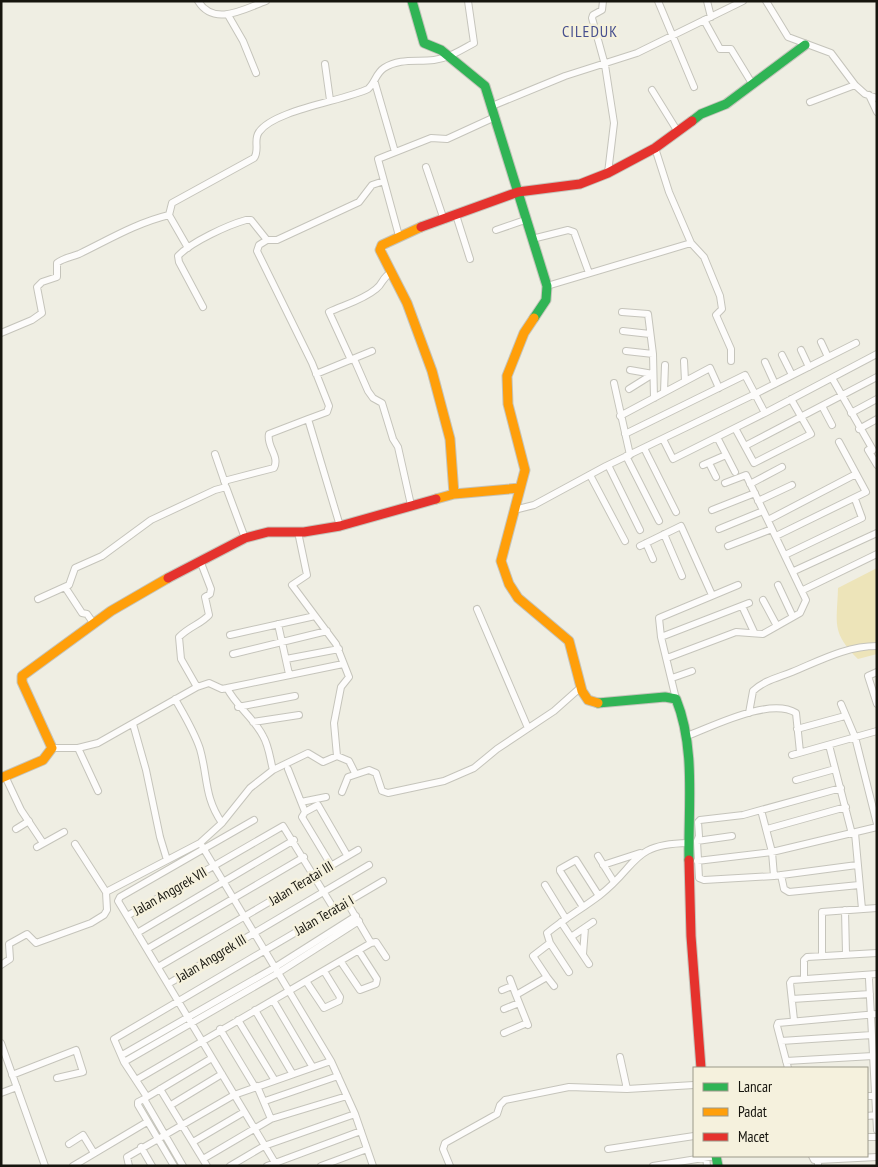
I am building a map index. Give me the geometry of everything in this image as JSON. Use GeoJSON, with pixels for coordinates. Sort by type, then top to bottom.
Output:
{"type":"FeatureCollection","features":[{"type":"Feature","properties":{"kind":"street"},"geometry":{"type":"LineString","coordinates":[[198,1],[210,13],[228,16],[266,1]]}},
{"type":"Feature","properties":{"kind":"street"},"geometry":{"type":"LineString","coordinates":[[412,1],[424,43],[449,56],[482,82],[492,106],[525,220],[547,286],[546,300],[524,333],[506,384],[511,419],[525,470],[501,555],[505,576],[518,598],[569,641],[585,698],[595,703],[651,697],[676,699]]}},
{"type":"Feature","properties":{"kind":"street"},"geometry":{"type":"LineString","coordinates":[[188,248],[168,215],[172,203],[254,158],[257,152],[256,138],[262,128],[292,114],[330,100],[361,93],[375,83],[382,69],[398,62],[435,60],[449,56],[474,42],[468,1]]}},
{"type":"Feature","properties":{"kind":"street"},"geometry":{"type":"LineString","coordinates":[[603,1],[602,10],[593,15],[592,18],[604,65],[614,123],[608,173]]}},
{"type":"Feature","properties":{"kind":"street"},"geometry":{"type":"LineString","coordinates":[[658,1],[694,87]]}},
{"type":"Feature","properties":{"kind":"street"},"geometry":{"type":"LineString","coordinates":[[707,1],[711,17]]}},
{"type":"Feature","properties":{"kind":"street"},"geometry":{"type":"LineString","coordinates":[[492,106],[565,76],[637,53],[743,1]]}},
{"type":"Feature","properties":{"kind":"street"},"geometry":{"type":"LineString","coordinates":[[766,1],[786,34],[793,40],[805,45],[832,53],[855,85],[869,96],[877,98]]}},
{"type":"Feature","properties":{"kind":"street"},"geometry":{"type":"LineString","coordinates":[[228,16],[243,41],[256,73]]}},
{"type":"Feature","properties":{"kind":"street"},"geometry":{"type":"LineString","coordinates":[[704,20],[720,49],[731,50],[753,85]]}},
{"type":"Feature","properties":{"kind":"street"},"geometry":{"type":"LineString","coordinates":[[454,494],[450,439],[432,371],[410,311],[380,250],[382,245],[399,236],[518,192],[580,184],[608,173],[655,148],[701,114],[726,104],[805,45]]}},
{"type":"Feature","properties":{"kind":"street"},"geometry":{"type":"LineString","coordinates":[[325,64],[330,100]]}},
{"type":"Feature","properties":{"kind":"street"},"geometry":{"type":"LineString","coordinates":[[375,83],[395,152]]}},
{"type":"Feature","properties":{"kind":"street"},"geometry":{"type":"LineString","coordinates":[[810,102],[855,85]]}},
{"type":"Feature","properties":{"kind":"street"},"geometry":{"type":"LineString","coordinates":[[652,90],[678,132]]}},
{"type":"Feature","properties":{"kind":"street"},"geometry":{"type":"LineString","coordinates":[[869,96],[877,112]]}},
{"type":"Feature","properties":{"kind":"street"},"geometry":{"type":"LineString","coordinates":[[399,236],[377,160],[431,138],[447,139],[495,118]]}},
{"type":"Feature","properties":{"kind":"street"},"geometry":{"type":"LineString","coordinates":[[655,148],[664,178],[690,243],[704,258],[720,296],[722,309],[716,315],[731,349],[731,361]]}},
{"type":"Feature","properties":{"kind":"street"},"geometry":{"type":"LineString","coordinates":[[426,167],[444,220]]}},
{"type":"Feature","properties":{"kind":"street"},"geometry":{"type":"LineString","coordinates":[[38,599],[71,583],[72,572],[75,568],[102,556],[143,525],[225,484],[274,468],[276,461],[269,441],[269,434],[328,410],[329,406],[316,374],[257,251],[259,245],[268,240],[277,240],[345,209],[361,200],[372,185],[384,181]]}},
{"type":"Feature","properties":{"kind":"street"},"geometry":{"type":"LineString","coordinates":[[1,333],[32,320],[42,313],[38,287],[42,282],[57,278],[57,263],[60,260],[77,255],[123,231],[168,215]]}},
{"type":"Feature","properties":{"kind":"street"},"geometry":{"type":"LineString","coordinates":[[456,215],[470,259]]}},
{"type":"Feature","properties":{"kind":"street"},"geometry":{"type":"LineString","coordinates":[[203,307],[178,258],[180,254],[188,248],[246,220],[250,220],[268,240]]}},
{"type":"Feature","properties":{"kind":"street"},"geometry":{"type":"LineString","coordinates":[[496,230],[525,220]]}},
{"type":"Feature","properties":{"kind":"street"},"geometry":{"type":"LineString","coordinates":[[532,239],[568,230],[574,232],[589,273]]}},
{"type":"Feature","properties":{"kind":"street"},"geometry":{"type":"LineString","coordinates":[[547,286],[690,243]]}},
{"type":"Feature","properties":{"kind":"street"},"geometry":{"type":"LineString","coordinates":[[392,272],[384,276],[380,286],[370,294],[328,312],[368,391],[383,404],[393,439],[398,447],[411,505]]}},
{"type":"Feature","properties":{"kind":"street"},"geometry":{"type":"LineString","coordinates":[[622,312],[648,314],[653,354],[654,398]]}},
{"type":"Feature","properties":{"kind":"street"},"geometry":{"type":"LineString","coordinates":[[623,330],[650,334]]}},
{"type":"Feature","properties":{"kind":"street"},"geometry":{"type":"LineString","coordinates":[[820,342],[828,357]]}},
{"type":"Feature","properties":{"kind":"street"},"geometry":{"type":"LineString","coordinates":[[514,510],[534,505],[590,474],[856,343]]}},
{"type":"Feature","properties":{"kind":"street"},"geometry":{"type":"LineString","coordinates":[[801,350],[809,367]]}},
{"type":"Feature","properties":{"kind":"street"},"geometry":{"type":"LineString","coordinates":[[316,374],[372,351]]}},
{"type":"Feature","properties":{"kind":"street"},"geometry":{"type":"LineString","coordinates":[[626,351],[653,354]]}},
{"type":"Feature","properties":{"kind":"street"},"geometry":{"type":"LineString","coordinates":[[663,439],[673,459],[877,354]]}},
{"type":"Feature","properties":{"kind":"street"},"geometry":{"type":"LineString","coordinates":[[782,355],[792,375]]}},
{"type":"Feature","properties":{"kind":"street"},"geometry":{"type":"LineString","coordinates":[[684,361],[685,381]]}},
{"type":"Feature","properties":{"kind":"street"},"geometry":{"type":"LineString","coordinates":[[765,362],[775,384]]}},
{"type":"Feature","properties":{"kind":"street"},"geometry":{"type":"LineString","coordinates":[[664,392],[665,364]]}},
{"type":"Feature","properties":{"kind":"street"},"geometry":{"type":"LineString","coordinates":[[620,416],[710,368],[720,388]]}},
{"type":"Feature","properties":{"kind":"street"},"geometry":{"type":"LineString","coordinates":[[630,370],[653,374]]}},
{"type":"Feature","properties":{"kind":"street"},"geometry":{"type":"LineString","coordinates":[[640,372],[641,382]]}},
{"type":"Feature","properties":{"kind":"street"},"geometry":{"type":"LineString","coordinates":[[629,389],[653,374]]}},
{"type":"Feature","properties":{"kind":"street"},"geometry":{"type":"LineString","coordinates":[[625,434],[745,375],[765,413]]}},
{"type":"Feature","properties":{"kind":"street"},"geometry":{"type":"LineString","coordinates":[[745,446],[877,377]]}},
{"type":"Feature","properties":{"kind":"street"},"geometry":{"type":"LineString","coordinates":[[832,378],[868,445],[873,450],[870,453],[876,464]]}},
{"type":"Feature","properties":{"kind":"street"},"geometry":{"type":"LineString","coordinates":[[614,383],[628,456],[659,521]]}},
{"type":"Feature","properties":{"kind":"street"},"geometry":{"type":"LineString","coordinates":[[851,413],[877,398]]}},
{"type":"Feature","properties":{"kind":"street"},"geometry":{"type":"LineString","coordinates":[[735,428],[754,463],[810,434],[791,399]]}},
{"type":"Feature","properties":{"kind":"street"},"geometry":{"type":"LineString","coordinates":[[822,406],[832,425]]}},
{"type":"Feature","properties":{"kind":"street"},"geometry":{"type":"LineString","coordinates":[[308,419],[340,526]]}},
{"type":"Feature","properties":{"kind":"street"},"geometry":{"type":"LineString","coordinates":[[859,429],[877,419]]}},
{"type":"Feature","properties":{"kind":"street"},"geometry":{"type":"LineString","coordinates":[[717,437],[736,472]]}},
{"type":"Feature","properties":{"kind":"street"},"geometry":{"type":"LineString","coordinates":[[868,445],[877,440]]}},
{"type":"Feature","properties":{"kind":"street"},"geometry":{"type":"LineString","coordinates":[[776,536],[866,492],[839,442]]}},
{"type":"Feature","properties":{"kind":"street"},"geometry":{"type":"LineString","coordinates":[[644,448],[676,512]]}},
{"type":"Feature","properties":{"kind":"street"},"geometry":{"type":"LineString","coordinates":[[215,454],[245,538]]}},
{"type":"Feature","properties":{"kind":"street"},"geometry":{"type":"LineString","coordinates":[[716,477],[706,464],[726,455]]}},
{"type":"Feature","properties":{"kind":"street"},"geometry":{"type":"LineString","coordinates":[[608,465],[640,530]]}},
{"type":"Feature","properties":{"kind":"street"},"geometry":{"type":"LineString","coordinates":[[750,484],[782,467]]}},
{"type":"Feature","properties":{"kind":"street"},"geometry":{"type":"LineString","coordinates":[[590,474],[625,541]]}},
{"type":"Feature","properties":{"kind":"street"},"geometry":{"type":"LineString","coordinates":[[768,520],[856,474]]}},
{"type":"Feature","properties":{"kind":"street"},"geometry":{"type":"LineString","coordinates":[[667,658],[731,633],[741,631],[761,634],[800,613],[806,600],[803,590],[746,476],[725,483]]}},
{"type":"Feature","properties":{"kind":"street"},"geometry":{"type":"LineString","coordinates":[[758,501],[792,485]]}},
{"type":"Feature","properties":{"kind":"street"},"geometry":{"type":"LineString","coordinates":[[52,748],[22,682],[22,676],[142,592],[201,563],[245,538],[268,532],[298,532],[340,526],[454,494],[520,488]]}},
{"type":"Feature","properties":{"kind":"street"},"geometry":{"type":"LineString","coordinates":[[712,510],[755,493]]}},
{"type":"Feature","properties":{"kind":"street"},"geometry":{"type":"LineString","coordinates":[[785,555],[862,518],[855,498]]}},
{"type":"Feature","properties":{"kind":"street"},"geometry":{"type":"LineString","coordinates":[[719,528],[763,511]]}},
{"type":"Feature","properties":{"kind":"street"},"geometry":{"type":"LineString","coordinates":[[653,559],[643,544],[681,526],[712,595]]}},
{"type":"Feature","properties":{"kind":"street"},"geometry":{"type":"LineString","coordinates":[[728,546],[772,529]]}},
{"type":"Feature","properties":{"kind":"street"},"geometry":{"type":"LineString","coordinates":[[298,532],[307,575],[292,585],[339,649],[349,678],[341,687],[334,723],[337,756]]}},
{"type":"Feature","properties":{"kind":"street"},"geometry":{"type":"LineString","coordinates":[[794,572],[877,533]]}},
{"type":"Feature","properties":{"kind":"street"},"geometry":{"type":"LineString","coordinates":[[664,534],[682,576]]}},
{"type":"Feature","properties":{"kind":"street"},"geometry":{"type":"LineString","coordinates":[[803,590],[877,554]]}},
{"type":"Feature","properties":{"kind":"street"},"geometry":{"type":"LineString","coordinates":[[197,687],[181,659],[179,637],[189,626],[205,620],[209,615],[205,597],[210,594],[211,589],[201,563]]}},
{"type":"Feature","properties":{"kind":"street"},"geometry":{"type":"LineString","coordinates":[[701,1067],[691,936],[693,842],[687,736],[684,718],[676,699],[658,620],[662,616],[738,585]]}},
{"type":"Feature","properties":{"kind":"street"},"geometry":{"type":"LineString","coordinates":[[778,585],[793,617]]}},
{"type":"Feature","properties":{"kind":"street"},"geometry":{"type":"LineString","coordinates":[[65,587],[82,613],[87,614],[94,624]]}},
{"type":"Feature","properties":{"kind":"street"},"geometry":{"type":"LineString","coordinates":[[763,600],[777,626]]}},
{"type":"Feature","properties":{"kind":"street"},"geometry":{"type":"LineString","coordinates":[[661,637],[749,602]]}},
{"type":"Feature","properties":{"kind":"street"},"geometry":{"type":"LineString","coordinates":[[742,606],[754,632]]}},
{"type":"Feature","properties":{"kind":"street"},"geometry":{"type":"LineString","coordinates":[[476,609],[528,728]]}},
{"type":"Feature","properties":{"kind":"street"},"geometry":{"type":"LineString","coordinates":[[230,635],[315,616]]}},
{"type":"Feature","properties":{"kind":"street"},"geometry":{"type":"LineString","coordinates":[[278,624],[289,674]]}},
{"type":"Feature","properties":{"kind":"street"},"geometry":{"type":"LineString","coordinates":[[233,654],[327,631]]}},
{"type":"Feature","properties":{"kind":"street"},"geometry":{"type":"LineString","coordinates":[[749,713],[753,691],[769,680],[790,673],[825,656],[877,646]]}},
{"type":"Feature","properties":{"kind":"street"},"geometry":{"type":"LineString","coordinates":[[286,658],[339,649]]}},
{"type":"Feature","properties":{"kind":"street"},"geometry":{"type":"LineString","coordinates":[[52,748],[78,748],[98,743],[197,687],[209,683],[222,689],[344,664]]}},
{"type":"Feature","properties":{"kind":"street"},"geometry":{"type":"LineString","coordinates":[[672,678],[692,671]]}},
{"type":"Feature","properties":{"kind":"street"},"geometry":{"type":"LineString","coordinates":[[877,672],[868,676],[877,704]]}},
{"type":"Feature","properties":{"kind":"street"},"geometry":{"type":"LineString","coordinates":[[342,792],[347,779],[355,773],[374,770],[382,791],[388,793],[444,781],[480,765],[496,749],[554,711],[581,687]]}},
{"type":"Feature","properties":{"kind":"street"},"geometry":{"type":"LineString","coordinates":[[227,688],[238,707],[253,722],[264,737],[273,770]]}},
{"type":"Feature","properties":{"kind":"street"},"geometry":{"type":"LineString","coordinates":[[238,707],[295,696]]}},
{"type":"Feature","properties":{"kind":"street"},"geometry":{"type":"LineString","coordinates":[[175,699],[197,741],[203,760],[209,801],[222,823]]}},
{"type":"Feature","properties":{"kind":"street"},"geometry":{"type":"LineString","coordinates":[[698,861],[772,852],[854,833],[877,825],[855,737],[841,704]]}},
{"type":"Feature","properties":{"kind":"street"},"geometry":{"type":"LineString","coordinates":[[687,736],[749,713],[779,708],[794,712],[800,752]]}},
{"type":"Feature","properties":{"kind":"street"},"geometry":{"type":"LineString","coordinates":[[253,722],[299,715]]}},
{"type":"Feature","properties":{"kind":"street"},"geometry":{"type":"LineString","coordinates":[[797,729],[845,716]]}},
{"type":"Feature","properties":{"kind":"street"},"geometry":{"type":"LineString","coordinates":[[133,724],[167,860]]}},
{"type":"Feature","properties":{"kind":"street"},"geometry":{"type":"LineString","coordinates":[[792,755],[877,732]]}},
{"type":"Feature","properties":{"kind":"street"},"geometry":{"type":"LineString","coordinates":[[829,745],[854,833],[862,909]]}},
{"type":"Feature","properties":{"kind":"street"},"geometry":{"type":"LineString","coordinates":[[43,843],[3,777],[43,760],[52,748]]}},
{"type":"Feature","properties":{"kind":"street"},"geometry":{"type":"LineString","coordinates":[[78,748],[98,791]]}},
{"type":"Feature","properties":{"kind":"street"},"geometry":{"type":"LineString","coordinates":[[106,892],[200,843],[222,823],[250,788],[273,770],[305,754],[311,754],[323,762],[337,756],[350,761],[355,773]]}},
{"type":"Feature","properties":{"kind":"street"},"geometry":{"type":"LineString","coordinates":[[288,769],[305,812]]}},
{"type":"Feature","properties":{"kind":"street"},"geometry":{"type":"LineString","coordinates":[[796,780],[835,769]]}},
{"type":"Feature","properties":{"kind":"street"},"geometry":{"type":"LineString","coordinates":[[841,788],[761,810],[700,820],[693,842],[701,880],[777,875],[857,865]]}},
{"type":"Feature","properties":{"kind":"street"},"geometry":{"type":"LineString","coordinates":[[326,797],[316,802],[302,817],[331,865]]}},
{"type":"Feature","properties":{"kind":"street"},"geometry":{"type":"LineString","coordinates":[[301,802],[316,802]]}},
{"type":"Feature","properties":{"kind":"street"},"geometry":{"type":"LineString","coordinates":[[316,802],[347,855]]}},
{"type":"Feature","properties":{"kind":"street"},"geometry":{"type":"LineString","coordinates":[[767,829],[846,807]]}},
{"type":"Feature","properties":{"kind":"street"},"geometry":{"type":"LineString","coordinates":[[761,810],[777,875],[784,889],[789,892],[859,885]]}},
{"type":"Feature","properties":{"kind":"street"},"geometry":{"type":"LineString","coordinates":[[254,820],[120,897],[118,903],[275,1164]]}},
{"type":"Feature","properties":{"kind":"street"},"geometry":{"type":"LineString","coordinates":[[16,829],[29,821]]}},
{"type":"Feature","properties":{"kind":"street","name":"Jalan Anggrek VII"},"geometry":{"type":"LineString","coordinates":[[127,916],[283,826],[294,840]]}},
{"type":"Feature","properties":{"kind":"street"},"geometry":{"type":"LineString","coordinates":[[37,847],[64,832]]}},
{"type":"Feature","properties":{"kind":"street"},"geometry":{"type":"LineString","coordinates":[[603,865],[666,844],[732,836]]}},
{"type":"Feature","properties":{"kind":"street"},"geometry":{"type":"LineString","coordinates":[[137,933],[294,840],[334,909]]}},
{"type":"Feature","properties":{"kind":"street"},"geometry":{"type":"LineString","coordinates":[[200,843],[331,1061],[355,1114],[374,1166]]}},
{"type":"Feature","properties":{"kind":"street"},"geometry":{"type":"LineString","coordinates":[[1,965],[10,959],[9,944],[27,934],[36,943],[98,920],[107,910],[106,892],[75,844]]}},
{"type":"Feature","properties":{"kind":"street","name":"Jalan Teratai III"},"geometry":{"type":"LineString","coordinates":[[158,967],[358,850]]}},
{"type":"Feature","properties":{"kind":"street"},"geometry":{"type":"LineString","coordinates":[[569,972],[550,943],[547,933],[599,896],[641,852]]}},
{"type":"Feature","properties":{"kind":"street"},"geometry":{"type":"LineString","coordinates":[[598,856],[614,882]]}},
{"type":"Feature","properties":{"kind":"street"},"geometry":{"type":"LineString","coordinates":[[146,949],[304,857]]}},
{"type":"Feature","properties":{"kind":"street"},"geometry":{"type":"LineString","coordinates":[[583,907],[560,869],[576,860],[599,896]]}},
{"type":"Feature","properties":{"kind":"street","name":"Jalan Anggrek III"},"geometry":{"type":"LineString","coordinates":[[168,984],[369,865]]}},
{"type":"Feature","properties":{"kind":"street","name":"Jalan Teratai I"},"geometry":{"type":"LineString","coordinates":[[123,1059],[114,1041],[116,1037],[382,881]]}},
{"type":"Feature","properties":{"kind":"street"},"geometry":{"type":"LineString","coordinates":[[545,885],[571,937],[589,964]]}},
{"type":"Feature","properties":{"kind":"street"},"geometry":{"type":"LineString","coordinates":[[347,902],[371,943]]}},
{"type":"Feature","properties":{"kind":"street"},"geometry":{"type":"LineString","coordinates":[[822,956],[822,912],[877,908]]}},
{"type":"Feature","properties":{"kind":"street"},"geometry":{"type":"LineString","coordinates":[[845,910],[846,954]]}},
{"type":"Feature","properties":{"kind":"street"},"geometry":{"type":"LineString","coordinates":[[174,1166],[143,1100],[136,1080],[123,1059],[276,970],[357,918]]}},
{"type":"Feature","properties":{"kind":"street"},"geometry":{"type":"LineString","coordinates":[[571,937],[593,922]]}},
{"type":"Feature","properties":{"kind":"street"},"geometry":{"type":"LineString","coordinates":[[583,955],[585,928]]}},
{"type":"Feature","properties":{"kind":"street"},"geometry":{"type":"LineString","coordinates":[[136,1080],[371,943],[376,942],[386,957]]}},
{"type":"Feature","properties":{"kind":"street"},"geometry":{"type":"LineString","coordinates":[[550,943],[533,956],[554,986]]}},
{"type":"Feature","properties":{"kind":"street"},"geometry":{"type":"LineString","coordinates":[[341,962],[360,990],[376,984],[376,980],[359,951]]}},
{"type":"Feature","properties":{"kind":"street"},"geometry":{"type":"LineString","coordinates":[[804,978],[805,958],[877,952]]}},
{"type":"Feature","properties":{"kind":"street"},"geometry":{"type":"LineString","coordinates":[[306,981],[324,1008],[339,1001],[340,997],[324,971]]}},
{"type":"Feature","properties":{"kind":"street"},"geometry":{"type":"LineString","coordinates":[[794,1020],[790,983],[794,978],[877,974]]}},
{"type":"Feature","properties":{"kind":"street"},"geometry":{"type":"LineString","coordinates":[[516,996],[547,977]]}},
{"type":"Feature","properties":{"kind":"street"},"geometry":{"type":"LineString","coordinates":[[869,979],[874,1014],[873,1056],[870,1076],[875,1096],[877,1130]]}},
{"type":"Feature","properties":{"kind":"street"},"geometry":{"type":"LineString","coordinates":[[502,990],[511,983],[527,1024],[504,1033]]}},
{"type":"Feature","properties":{"kind":"street"},"geometry":{"type":"LineString","coordinates":[[792,999],[870,994]]}},
{"type":"Feature","properties":{"kind":"street"},"geometry":{"type":"LineString","coordinates":[[273,1000],[312,1066]]}},
{"type":"Feature","properties":{"kind":"street"},"geometry":{"type":"LineString","coordinates":[[504,1009],[519,1003]]}},
{"type":"Feature","properties":{"kind":"street"},"geometry":{"type":"LineString","coordinates":[[255,1010],[292,1073]]}},
{"type":"Feature","properties":{"kind":"street"},"geometry":{"type":"LineString","coordinates":[[873,1056],[787,1065],[777,1024],[794,1020],[874,1014]]}},
{"type":"Feature","properties":{"kind":"street"},"geometry":{"type":"LineString","coordinates":[[238,1020],[274,1079]]}},
{"type":"Feature","properties":{"kind":"street"},"geometry":{"type":"LineString","coordinates":[[220,1030],[256,1086],[271,1120]]}},
{"type":"Feature","properties":{"kind":"street"},"geometry":{"type":"LineString","coordinates":[[781,1041],[872,1036]]}},
{"type":"Feature","properties":{"kind":"street"},"geometry":{"type":"LineString","coordinates":[[1,1043],[45,1166]]}},
{"type":"Feature","properties":{"kind":"street"},"geometry":{"type":"LineString","coordinates":[[12,1075],[76,1050],[83,1072],[58,1078]]}},
{"type":"Feature","properties":{"kind":"street"},"geometry":{"type":"LineString","coordinates":[[620,1057],[627,1089]]}},
{"type":"Feature","properties":{"kind":"street"},"geometry":{"type":"LineString","coordinates":[[143,1100],[212,1058]]}},
{"type":"Feature","properties":{"kind":"street"},"geometry":{"type":"LineString","coordinates":[[130,1166],[126,1158],[141,1147],[234,1095],[274,1079],[331,1061]]}},
{"type":"Feature","properties":{"kind":"street"},"geometry":{"type":"LineString","coordinates":[[171,1105],[222,1074]]}},
{"type":"Feature","properties":{"kind":"street"},"geometry":{"type":"LineString","coordinates":[[264,1101],[338,1076]]}},
{"type":"Feature","properties":{"kind":"street"},"geometry":{"type":"LineString","coordinates":[[450,1166],[443,1149],[445,1143],[497,1114],[500,1105],[506,1100],[569,1087],[627,1089],[693,1085]]}},
{"type":"Feature","properties":{"kind":"street"},"geometry":{"type":"LineString","coordinates":[[1,1093],[17,1086]]}},
{"type":"Feature","properties":{"kind":"street"},"geometry":{"type":"LineString","coordinates":[[160,1089],[207,1166]]}},
{"type":"Feature","properties":{"kind":"street"},"geometry":{"type":"LineString","coordinates":[[203,1159],[271,1120],[347,1096]]}},
{"type":"Feature","properties":{"kind":"street"},"geometry":{"type":"LineString","coordinates":[[868,1096],[875,1096]]}},
{"type":"Feature","properties":{"kind":"street"},"geometry":{"type":"LineString","coordinates":[[143,1100],[147,1122],[183,1166]]}},
{"type":"Feature","properties":{"kind":"street"},"geometry":{"type":"LineString","coordinates":[[193,1142],[244,1112]]}},
{"type":"Feature","properties":{"kind":"street"},"geometry":{"type":"LineString","coordinates":[[230,1166],[264,1146],[355,1114]]}},
{"type":"Feature","properties":{"kind":"street"},"geometry":{"type":"LineString","coordinates":[[73,1166],[147,1122]]}},
{"type":"Feature","properties":{"kind":"street"},"geometry":{"type":"LineString","coordinates":[[267,1166],[361,1131]]}},
{"type":"Feature","properties":{"kind":"street"},"geometry":{"type":"LineString","coordinates":[[69,1144],[83,1135],[94,1153]]}},
{"type":"Feature","properties":{"kind":"street"},"geometry":{"type":"LineString","coordinates":[[608,1149],[693,1136]]}},
{"type":"Feature","properties":{"kind":"street"},"geometry":{"type":"LineString","coordinates":[[141,1147],[152,1166]]}},
{"type":"Feature","properties":{"kind":"street"},"geometry":{"type":"LineString","coordinates":[[321,1166],[368,1149]]}},
{"type":"Feature","properties":{"kind":"street"},"geometry":{"type":"LineString","coordinates":[[653,1166],[706,1157],[707,1166]]}},
{"type":"Feature","properties":{"kind":"street"},"geometry":{"type":"LineString","coordinates":[[818,1163],[877,1157]]}},
{"type":"Feature","properties":{"kind":"shaded area"},"geometry":{"type":"Polygon","coordinates":[[[877,568],[877,654],[858,659],[843,642],[838,627],[838,588],[877,568]]]}},
{"type":"Feature","properties":{"kind":"traffic: fast"},"geometry":{"type":"LineString","coordinates":[[412,1],[424,43],[441,50],[485,86],[547,286],[546,300],[534,318]]}},
{"type":"Feature","properties":{"kind":"traffic: fast"},"geometry":{"type":"LineString","coordinates":[[692,121],[701,114],[726,104],[805,45]]}},
{"type":"Feature","properties":{"kind":"traffic: fast"},"geometry":{"type":"LineString","coordinates":[[598,703],[665,697],[676,699],[682,718],[689,758],[689,860]]}},
{"type":"Feature","properties":{"kind":"traffic: fast"},"geometry":{"type":"LineString","coordinates":[[716,1157],[718,1166]]}},
{"type":"Feature","properties":{"kind":"traffic: slow"},"geometry":{"type":"LineString","coordinates":[[421,227],[382,245],[380,250],[407,303],[432,371],[450,439],[454,494]]}},
{"type":"Feature","properties":{"kind":"traffic: slow"},"geometry":{"type":"LineString","coordinates":[[534,318],[524,333],[507,376],[508,404],[525,470],[501,561],[509,584],[518,598],[569,641],[582,691],[588,700],[598,703]]}},
{"type":"Feature","properties":{"kind":"traffic: slow"},"geometry":{"type":"LineString","coordinates":[[436,499],[454,494],[520,488]]}},
{"type":"Feature","properties":{"kind":"traffic: slow"},"geometry":{"type":"LineString","coordinates":[[1,778],[43,760],[52,748],[22,682],[22,676],[111,611],[168,578]]}},
{"type":"Feature","properties":{"kind":"traffic: jam"},"geometry":{"type":"LineString","coordinates":[[421,227],[518,192],[580,184],[608,173],[655,148],[692,121]]}},
{"type":"Feature","properties":{"kind":"traffic: jam"},"geometry":{"type":"LineString","coordinates":[[168,578],[245,538],[268,532],[304,532],[340,526],[436,499]]}},
{"type":"Feature","properties":{"kind":"traffic: jam"},"geometry":{"type":"LineString","coordinates":[[689,860],[691,936],[701,1067]]}},
{"type":"Feature","properties":{"kind":"district","name":"CILEDUK"},"geometry":{"type":"Point","coordinates":[590,31]}}]}
